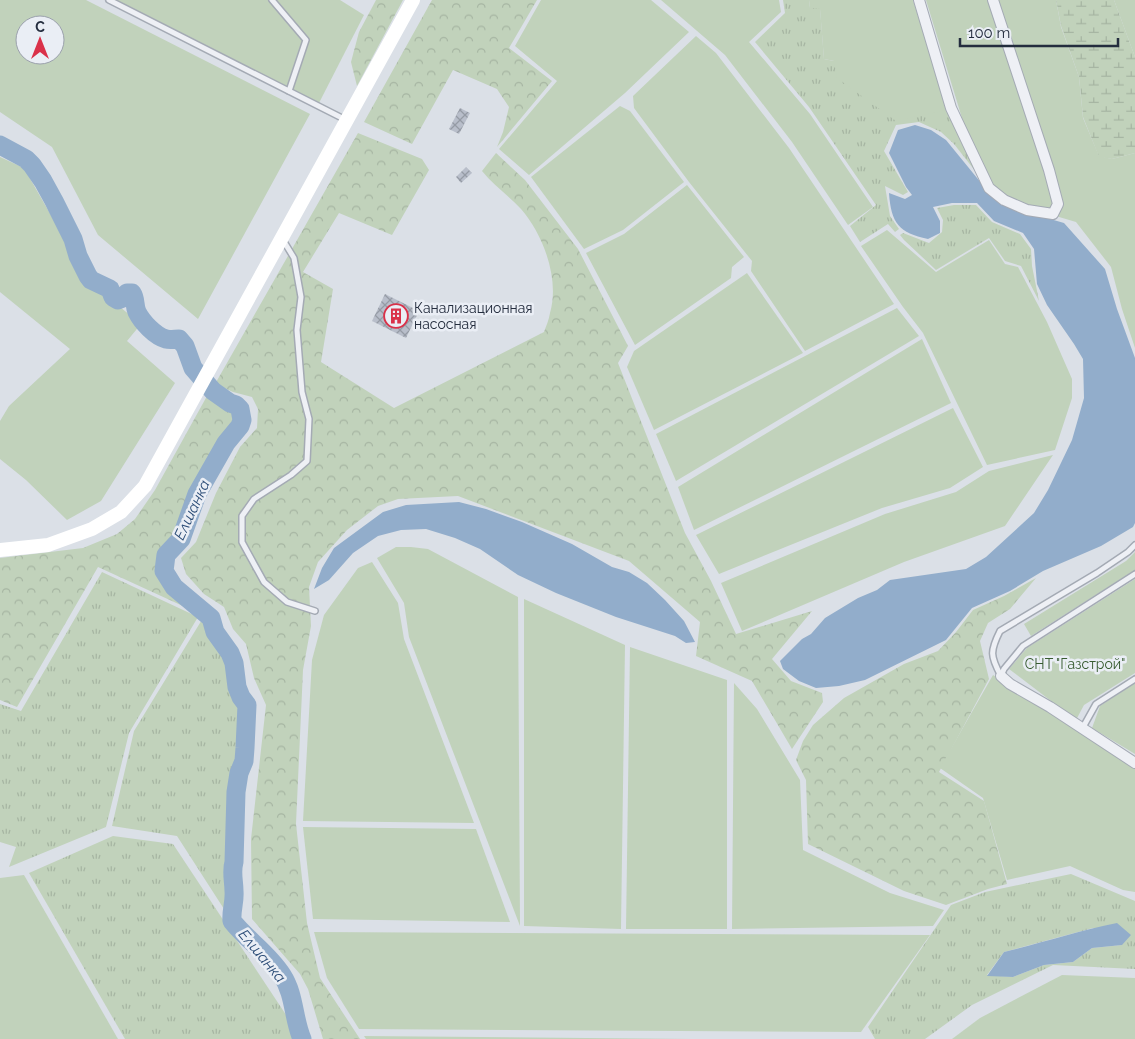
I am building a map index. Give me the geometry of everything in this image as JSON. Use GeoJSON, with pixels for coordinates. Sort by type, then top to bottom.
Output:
{"type":"FeatureCollection","features":[{"type":"Feature","properties":{"kind":"main road"},"geometry":{"type":"LineString","coordinates":[[0,550],[48,545],[92,529],[122,512],[145,486],[413,0]]}},
{"type":"Feature","properties":{"kind":"street"},"geometry":{"type":"LineString","coordinates":[[919,0],[951,108],[989,188],[1004,200],[1027,210],[1053,214],[1058,204],[1049,170],[993,0]]}},
{"type":"Feature","properties":{"kind":"street"},"geometry":{"type":"LineString","coordinates":[[1001,676],[1010,684],[1050,707],[1135,762]]}},
{"type":"Feature","properties":{"kind":"lane"},"geometry":{"type":"LineString","coordinates":[[109,0],[347,120]]}},
{"type":"Feature","properties":{"kind":"lane"},"geometry":{"type":"LineString","coordinates":[[272,0],[306,40],[289,91]]}},
{"type":"Feature","properties":{"kind":"lane"},"geometry":{"type":"LineString","coordinates":[[282,238],[294,258],[300,297],[297,330],[302,392],[309,419],[307,461],[291,475],[254,499],[242,516],[242,542],[264,582],[287,602],[315,611]]}},
{"type":"Feature","properties":{"kind":"lane"},"geometry":{"type":"LineString","coordinates":[[1001,676],[993,662],[992,648],[1000,631],[1097,573],[1135,545]]}},
{"type":"Feature","properties":{"kind":"lane"},"geometry":{"type":"LineString","coordinates":[[1001,676],[1004,669],[1023,646],[1135,574]]}},
{"type":"Feature","properties":{"kind":"lane"},"geometry":{"type":"LineString","coordinates":[[1082,729],[1096,704],[1135,679]]}},
{"type":"Feature","properties":{"kind":"green space"},"geometry":{"type":"Polygon","coordinates":[[[0,0],[86,0],[310,114],[198,319],[98,235],[52,147],[0,112],[0,0]]]}},
{"type":"Feature","properties":{"kind":"green space"},"geometry":{"type":"Polygon","coordinates":[[[113,0],[340,0],[364,15],[319,103],[113,0]]]}},
{"type":"Feature","properties":{"kind":"green space"},"geometry":{"type":"Polygon","coordinates":[[[376,0],[403,0],[357,86],[351,62],[359,32],[376,0]]]}},
{"type":"Feature","properties":{"kind":"green space"},"geometry":{"type":"Polygon","coordinates":[[[432,0],[537,0],[509,48],[552,81],[497,147],[509,107],[497,89],[453,70],[412,144],[364,122],[432,0]]]}},
{"type":"Feature","properties":{"kind":"green space"},"geometry":{"type":"Polygon","coordinates":[[[541,0],[651,0],[689,32],[625,93],[529,175],[499,149],[557,81],[515,46],[541,0]]]}},
{"type":"Feature","properties":{"kind":"green space"},"geometry":{"type":"Polygon","coordinates":[[[661,0],[779,0],[781,12],[749,42],[810,114],[873,207],[848,225],[792,142],[725,55],[661,0]]]}},
{"type":"Feature","properties":{"kind":"green space"},"geometry":{"type":"Polygon","coordinates":[[[783,0],[809,0],[810,8],[820,8],[824,59],[834,61],[947,110],[983,181],[954,144],[941,132],[919,122],[896,125],[884,151],[908,192],[903,195],[885,186],[890,216],[899,229],[895,232],[888,224],[860,242],[850,226],[876,205],[809,107],[755,42],[785,13],[783,0]]]}},
{"type":"Feature","properties":{"kind":"green space"},"geometry":{"type":"Polygon","coordinates":[[[809,0],[913,0],[947,110],[896,121],[837,78],[834,61],[824,59],[820,9],[810,8],[809,0]]]}},
{"type":"Feature","properties":{"kind":"green space"},"geometry":{"type":"Polygon","coordinates":[[[926,0],[1056,0],[1061,27],[1079,77],[1083,118],[1099,156],[1112,159],[1135,153],[1135,348],[1111,267],[1076,222],[1032,209],[999,195],[972,151],[926,0]]]}},
{"type":"Feature","properties":{"kind":"green space"},"geometry":{"type":"Polygon","coordinates":[[[1056,0],[1114,0],[1135,57],[1135,153],[1112,159],[1099,157],[1083,117],[1079,77],[1061,26],[1056,0]]]}},
{"type":"Feature","properties":{"kind":"green space"},"geometry":{"type":"Polygon","coordinates":[[[1114,0],[1135,0],[1135,57],[1114,0]]]}},
{"type":"Feature","properties":{"kind":"green space"},"geometry":{"type":"Polygon","coordinates":[[[696,36],[716,53],[789,148],[894,304],[805,351],[751,271],[752,261],[689,182],[634,108],[633,96],[696,36]]]}},
{"type":"Feature","properties":{"kind":"green space"},"geometry":{"type":"Polygon","coordinates":[[[620,106],[630,111],[684,182],[623,230],[584,249],[531,177],[620,106]]]}},
{"type":"Feature","properties":{"kind":"green space"},"geometry":{"type":"Polygon","coordinates":[[[358,133],[422,159],[429,170],[392,235],[339,213],[303,272],[333,289],[321,362],[394,408],[544,332],[553,300],[553,286],[548,258],[529,219],[482,171],[496,153],[525,180],[578,249],[628,346],[618,363],[685,533],[711,581],[736,634],[812,611],[772,659],[791,681],[822,693],[823,702],[792,749],[752,681],[696,656],[700,622],[629,561],[458,496],[398,499],[378,506],[347,530],[318,562],[309,587],[311,626],[303,670],[296,824],[307,923],[320,978],[360,1039],[323,1039],[308,989],[300,974],[252,919],[251,839],[266,705],[254,678],[246,644],[233,629],[224,607],[204,594],[186,574],[181,558],[196,542],[216,493],[240,447],[257,428],[258,409],[252,397],[233,392],[215,384],[358,133]]]}},
{"type":"Feature","properties":{"kind":"green space"},"geometry":{"type":"Polygon","coordinates":[[[0,157],[24,168],[89,282],[141,324],[127,341],[175,383],[101,501],[67,520],[26,480],[0,459],[0,421],[9,406],[70,349],[0,292],[0,157]]]}},
{"type":"Feature","properties":{"kind":"green space"},"geometry":{"type":"Polygon","coordinates":[[[687,185],[744,257],[732,267],[731,278],[635,345],[586,253],[624,234],[687,185]]]}},
{"type":"Feature","properties":{"kind":"green space"},"geometry":{"type":"Polygon","coordinates":[[[954,205],[976,205],[992,222],[1020,234],[1031,249],[1032,266],[1039,301],[1021,266],[1005,261],[989,238],[936,270],[900,235],[903,233],[929,243],[942,232],[943,220],[937,208],[954,205]]]}},
{"type":"Feature","properties":{"kind":"green space"},"geometry":{"type":"Polygon","coordinates":[[[887,230],[936,272],[989,240],[1005,264],[1018,267],[1047,322],[1072,379],[1072,398],[1055,450],[987,465],[923,333],[861,246],[887,230]]]}},
{"type":"Feature","properties":{"kind":"green space"},"geometry":{"type":"Polygon","coordinates":[[[747,273],[803,353],[654,430],[627,367],[634,351],[747,273]]]}},
{"type":"Feature","properties":{"kind":"green space"},"geometry":{"type":"Polygon","coordinates":[[[897,308],[919,336],[676,481],[656,434],[897,308]]]}},
{"type":"Feature","properties":{"kind":"green space"},"geometry":{"type":"Polygon","coordinates":[[[922,339],[951,403],[694,530],[678,487],[922,339]]]}},
{"type":"Feature","properties":{"kind":"green space"},"geometry":{"type":"Polygon","coordinates":[[[207,396],[227,404],[246,408],[249,419],[230,443],[207,486],[187,536],[174,548],[168,565],[182,587],[206,610],[198,613],[98,567],[17,707],[0,700],[0,558],[83,548],[117,534],[135,519],[155,490],[207,396]]]}},
{"type":"Feature","properties":{"kind":"green space"},"geometry":{"type":"Polygon","coordinates":[[[953,408],[983,467],[950,488],[882,508],[719,574],[696,535],[953,408]]]}},
{"type":"Feature","properties":{"kind":"green space"},"geometry":{"type":"Polygon","coordinates":[[[1053,455],[1005,526],[904,562],[742,631],[721,583],[885,514],[956,492],[989,471],[1053,455]]]}},
{"type":"Feature","properties":{"kind":"green space"},"geometry":{"type":"Polygon","coordinates":[[[396,547],[428,549],[518,597],[520,926],[409,637],[404,603],[377,558],[396,547]]]}},
{"type":"Feature","properties":{"kind":"green space"},"geometry":{"type":"Polygon","coordinates":[[[1135,552],[1135,570],[1031,636],[1024,624],[1126,561],[1135,552]]]}},
{"type":"Feature","properties":{"kind":"green space"},"geometry":{"type":"Polygon","coordinates":[[[372,562],[398,603],[404,639],[474,823],[303,821],[312,660],[324,615],[358,568],[372,562]]]}},
{"type":"Feature","properties":{"kind":"green space"},"geometry":{"type":"Polygon","coordinates":[[[102,572],[198,617],[129,733],[106,827],[9,867],[16,847],[0,842],[0,704],[21,711],[102,572]]]}},
{"type":"Feature","properties":{"kind":"green space"},"geometry":{"type":"Polygon","coordinates":[[[1036,578],[1010,609],[988,623],[980,641],[989,679],[939,772],[984,801],[1007,884],[946,905],[904,891],[808,844],[806,780],[796,760],[803,741],[813,725],[844,698],[904,664],[938,651],[973,610],[1004,596],[1036,578]]]}},
{"type":"Feature","properties":{"kind":"green space","name":"СНТ \"Газстрой\""},"geometry":{"type":"Polygon","coordinates":[[[1135,579],[1135,673],[1084,705],[1076,720],[1009,669],[1027,648],[1135,579]]]}},
{"type":"Feature","properties":{"kind":"green space"},"geometry":{"type":"Polygon","coordinates":[[[524,599],[625,645],[621,929],[524,926],[524,599]]]}},
{"type":"Feature","properties":{"kind":"green space"},"geometry":{"type":"Polygon","coordinates":[[[211,612],[230,647],[253,707],[251,753],[244,773],[233,923],[177,836],[112,826],[134,731],[203,618],[211,612]]]}},
{"type":"Feature","properties":{"kind":"green space"},"geometry":{"type":"Polygon","coordinates":[[[630,647],[727,680],[727,929],[626,929],[630,647]]]}},
{"type":"Feature","properties":{"kind":"green space"},"geometry":{"type":"Polygon","coordinates":[[[993,675],[1135,767],[1135,892],[1123,890],[1070,866],[1007,880],[983,798],[940,768],[993,675]]]}},
{"type":"Feature","properties":{"kind":"green space"},"geometry":{"type":"Polygon","coordinates":[[[734,683],[757,709],[800,780],[803,850],[890,893],[944,910],[933,926],[732,929],[734,683]]]}},
{"type":"Feature","properties":{"kind":"green space"},"geometry":{"type":"Polygon","coordinates":[[[1135,683],[1135,754],[1092,728],[1100,706],[1135,683]]]}},
{"type":"Feature","properties":{"kind":"green space"},"geometry":{"type":"Polygon","coordinates":[[[303,827],[476,829],[510,922],[313,919],[303,827]]]}},
{"type":"Feature","properties":{"kind":"green space"},"geometry":{"type":"Polygon","coordinates":[[[113,836],[173,844],[302,1039],[125,1039],[29,873],[113,836]]]}},
{"type":"Feature","properties":{"kind":"green space"},"geometry":{"type":"Polygon","coordinates":[[[1071,874],[1135,901],[1135,969],[1053,965],[972,1005],[925,1039],[875,1039],[868,1027],[951,905],[985,892],[1071,874]],[[1093,928],[1004,952],[987,975],[1013,977],[1044,965],[1073,962],[1092,948],[1122,945],[1093,928]]]}},
{"type":"Feature","properties":{"kind":"green space"},"geometry":{"type":"Polygon","coordinates":[[[24,875],[118,1039],[0,1039],[0,878],[24,875]]]}},
{"type":"Feature","properties":{"kind":"green space"},"geometry":{"type":"Polygon","coordinates":[[[314,932],[930,935],[861,1032],[359,1029],[327,978],[314,932]]]}},
{"type":"Feature","properties":{"kind":"green space"},"geometry":{"type":"Polygon","coordinates":[[[1062,975],[1135,978],[1135,1039],[952,1039],[980,1018],[1062,975]]]}},
{"type":"Feature","properties":{"kind":"green space"},"geometry":{"type":"Polygon","coordinates":[[[364,1036],[692,1039],[366,1039],[364,1036]]]}},
{"type":"Feature","properties":{"kind":"water"},"geometry":{"type":"Polygon","coordinates":[[[915,125],[931,130],[946,140],[995,200],[1019,210],[1064,223],[1105,269],[1135,358],[1135,523],[1133,527],[1101,546],[1043,571],[1010,591],[972,608],[946,640],[865,680],[839,686],[816,688],[799,681],[783,669],[780,661],[802,639],[811,634],[825,618],[858,598],[877,590],[890,580],[966,569],[986,557],[1034,513],[1048,490],[1072,440],[1084,398],[1083,359],[1047,305],[1037,284],[1034,249],[1023,233],[994,221],[977,203],[952,203],[933,207],[940,221],[940,233],[928,239],[910,234],[898,225],[892,212],[889,193],[905,199],[912,195],[889,153],[898,130],[915,125]]]}},
{"type":"Feature","properties":{"kind":"water"},"geometry":{"type":"Polygon","coordinates":[[[459,502],[522,522],[572,544],[612,567],[629,572],[647,583],[665,600],[684,621],[695,642],[686,643],[675,636],[616,617],[556,593],[518,575],[480,549],[455,538],[426,529],[401,530],[378,536],[353,553],[329,580],[314,589],[322,568],[334,548],[383,512],[406,505],[459,502]]]}},
{"type":"Feature","properties":{"kind":"water"},"geometry":{"type":"Polygon","coordinates":[[[1117,923],[1131,935],[1122,945],[1092,948],[1073,962],[1044,965],[1013,977],[987,976],[1004,952],[1117,923]]]}},
{"type":"Feature","properties":{"kind":"building"},"geometry":{"type":"Polygon","coordinates":[[[460,108],[470,113],[459,134],[449,129],[460,108]]]}},
{"type":"Feature","properties":{"kind":"building"},"geometry":{"type":"Polygon","coordinates":[[[466,167],[472,173],[461,183],[456,177],[466,167]]]}},
{"type":"Feature","properties":{"kind":"building","name":"Канализационная насосная"},"geometry":{"type":"Polygon","coordinates":[[[385,294],[419,311],[406,338],[372,321],[385,294]]]}},
{"type":"Feature","properties":{"kind":"waterway","name":"Елшанка"},"geometry":{"type":"LineString","coordinates":[[0,145],[26,159],[43,181],[73,239],[78,256],[91,280],[110,289],[113,297],[118,300],[127,293],[132,293],[137,312],[145,324],[162,337],[179,339],[185,346],[193,368],[213,391],[240,409],[242,420],[240,426],[226,443],[197,494],[181,539],[166,555],[164,571],[174,587],[211,618],[215,632],[230,653],[234,663],[237,687],[247,705],[244,761],[239,773],[236,792],[232,921],[271,960],[282,975],[292,999],[302,1039]]}},
{"type":"Feature","properties":{"kind":"place","name":"Канализационная насосная"},"geometry":{"type":"Point","coordinates":[396,316]}}]}
